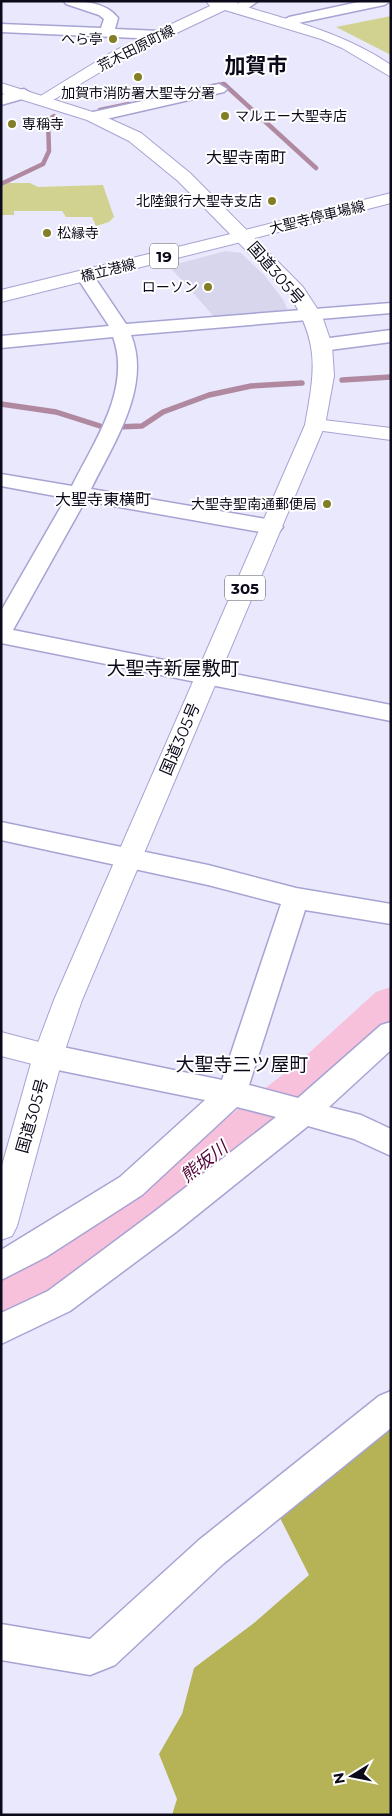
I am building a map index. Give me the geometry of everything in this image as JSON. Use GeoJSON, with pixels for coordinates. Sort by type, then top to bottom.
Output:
{"type":"FeatureCollection","features":[{"type":"Feature","properties":{"kind":"main road"},"geometry":{"type":"LineString","coordinates":[[231,4],[319,31],[349,44],[370,56],[391,72]]}},
{"type":"Feature","properties":{"kind":"main road","name":"荒木田原町線"},"geometry":{"type":"LineString","coordinates":[[33,97],[159,35],[231,4]]}},
{"type":"Feature","properties":{"kind":"main road","name":"国道305号"},"geometry":{"type":"LineString","coordinates":[[1,88],[93,117],[136,138],[184,177],[296,291],[312,316],[322,344],[324,376],[315,425],[68,1000],[48,1056],[2,1220]]}},
{"type":"Feature","properties":{"kind":"main road","name":"大聖寺停車場線"},"geometry":{"type":"LineString","coordinates":[[243,236],[391,198]]}},
{"type":"Feature","properties":{"kind":"main road","name":"橋立港線"},"geometry":{"type":"LineString","coordinates":[[1,296],[243,236]]}},
{"type":"Feature","properties":{"kind":"main road"},"geometry":{"type":"LineString","coordinates":[[315,425],[391,434]]}},
{"type":"Feature","properties":{"kind":"main road"},"geometry":{"type":"LineString","coordinates":[[1,1044],[48,1056]]}},
{"type":"Feature","properties":{"kind":"street"},"geometry":{"type":"LineString","coordinates":[[71,1],[104,12],[111,18],[107,32]]}},
{"type":"Feature","properties":{"kind":"street"},"geometry":{"type":"LineString","coordinates":[[289,22],[380,2]]}},
{"type":"Feature","properties":{"kind":"street"},"geometry":{"type":"LineString","coordinates":[[1,28],[159,35]]}},
{"type":"Feature","properties":{"kind":"street"},"geometry":{"type":"LineString","coordinates":[[93,117],[219,89]]}},
{"type":"Feature","properties":{"kind":"street"},"geometry":{"type":"LineString","coordinates":[[1,100],[33,97]]}},
{"type":"Feature","properties":{"kind":"street"},"geometry":{"type":"LineString","coordinates":[[1,631],[80,493],[116,416],[124,391],[128,364],[120,330],[112,313],[85,276]]}},
{"type":"Feature","properties":{"kind":"street"},"geometry":{"type":"LineString","coordinates":[[1,342],[120,330],[312,316],[391,308]]}},
{"type":"Feature","properties":{"kind":"street"},"geometry":{"type":"LineString","coordinates":[[322,344],[391,336]]}},
{"type":"Feature","properties":{"kind":"street"},"geometry":{"type":"LineString","coordinates":[[1,480],[272,526]]}},
{"type":"Feature","properties":{"kind":"street"},"geometry":{"type":"LineString","coordinates":[[1,635],[391,713]]}},
{"type":"Feature","properties":{"kind":"street"},"geometry":{"type":"LineString","coordinates":[[1,831],[208,874],[296,898],[391,914]]}},
{"type":"Feature","properties":{"kind":"street"},"geometry":{"type":"LineString","coordinates":[[1,1266],[36,1247],[131,1186],[196,1129],[242,1096],[296,898]]}},
{"type":"Feature","properties":{"kind":"street"},"geometry":{"type":"LineString","coordinates":[[1,1328],[59,1301],[240,1164],[296,1111],[391,1032]]}},
{"type":"Feature","properties":{"kind":"street"},"geometry":{"type":"LineString","coordinates":[[48,1056],[242,1096],[361,1128],[391,1143]]}},
{"type":"Feature","properties":{"kind":"street"},"geometry":{"type":"LineString","coordinates":[[1,1642],[90,1657],[102,1652],[211,1552],[391,1407]]}},
{"type":"Feature","properties":{"kind":"shaded area"},"geometry":{"type":"Polygon","coordinates":[[[226,251],[241,253],[265,276],[284,301],[289,314],[217,320],[169,266],[226,251]]]}},
{"type":"Feature","properties":{"kind":"shaded area"},"geometry":{"type":"Polygon","coordinates":[[[391,1419],[391,1815],[172,1815],[177,1799],[159,1754],[182,1714],[194,1668],[254,1623],[309,1575],[278,1514],[391,1419]]]}},
{"type":"Feature","properties":{"kind":"green space"},"geometry":{"type":"Polygon","coordinates":[[[391,16],[391,55],[336,27],[391,16]]]}},
{"type":"Feature","properties":{"kind":"green space"},"geometry":{"type":"Polygon","coordinates":[[[8,183],[30,183],[38,187],[103,185],[114,217],[109,222],[96,226],[92,217],[66,217],[62,211],[14,211],[14,215],[1,215],[1,187],[8,183]]]}},
{"type":"Feature","properties":{"kind":"waterway"},"geometry":{"type":"LineString","coordinates":[[213,86],[224,84],[316,168]]}},
{"type":"Feature","properties":{"kind":"waterway"},"geometry":{"type":"LineString","coordinates":[[100,110],[129,104]]}},
{"type":"Feature","properties":{"kind":"waterway"},"geometry":{"type":"LineString","coordinates":[[1,184],[43,164],[49,151],[48,120],[54,116]]}},
{"type":"Feature","properties":{"kind":"waterway"},"geometry":{"type":"LineString","coordinates":[[342,380],[391,377]]}},
{"type":"Feature","properties":{"kind":"waterway"},"geometry":{"type":"LineString","coordinates":[[116,427],[142,426],[163,412],[209,395],[251,386],[302,383]]}},
{"type":"Feature","properties":{"kind":"waterway"},"geometry":{"type":"LineString","coordinates":[[1,404],[56,412],[100,426]]}},
{"type":"Feature","properties":{"kind":"waterway","name":"熊坂川"},"geometry":{"type":"LineString","coordinates":[[1,1298],[58,1269],[119,1229],[314,1075],[391,1004]]}},
{"type":"Feature","properties":{"kind":"place","name":"へら亭"},"geometry":{"type":"Point","coordinates":[113,39]}},
{"type":"Feature","properties":{"kind":"place","name":"加賀市消防署大聖寺分署"},"geometry":{"type":"Point","coordinates":[138,77]}},
{"type":"Feature","properties":{"kind":"place","name":"マルエー大聖寺店"},"geometry":{"type":"Point","coordinates":[225,116]}},
{"type":"Feature","properties":{"kind":"place","name":"専稱寺"},"geometry":{"type":"Point","coordinates":[12,124]}},
{"type":"Feature","properties":{"kind":"place","name":"北陸銀行大聖寺支店"},"geometry":{"type":"Point","coordinates":[272,201]}},
{"type":"Feature","properties":{"kind":"place","name":"松縁寺"},"geometry":{"type":"Point","coordinates":[47,233]}},
{"type":"Feature","properties":{"kind":"place","name":"ローソン"},"geometry":{"type":"Point","coordinates":[208,287]}},
{"type":"Feature","properties":{"kind":"place","name":"大聖寺聖南通郵便局"},"geometry":{"type":"Point","coordinates":[327,504]}},
{"type":"Feature","properties":{"kind":"district","name":"加賀市"},"geometry":{"type":"Point","coordinates":[256,65]}},
{"type":"Feature","properties":{"kind":"district","name":"大聖寺南町"},"geometry":{"type":"Point","coordinates":[246,157]}},
{"type":"Feature","properties":{"kind":"district","name":"大聖寺東横町"},"geometry":{"type":"Point","coordinates":[103,499]}},
{"type":"Feature","properties":{"kind":"district","name":"大聖寺新屋敷町"},"geometry":{"type":"Point","coordinates":[173,668]}},
{"type":"Feature","properties":{"kind":"district","name":"大聖寺三ツ屋町"},"geometry":{"type":"Point","coordinates":[242,1064]}}]}
